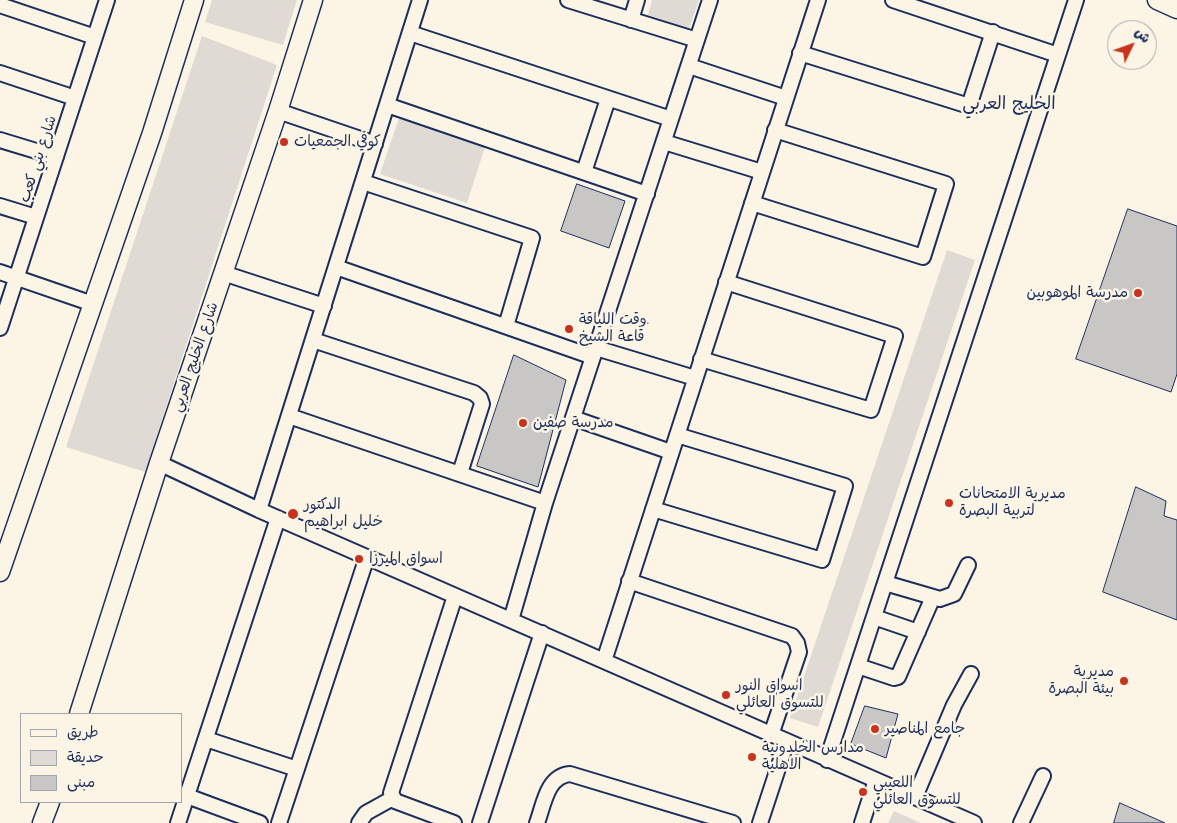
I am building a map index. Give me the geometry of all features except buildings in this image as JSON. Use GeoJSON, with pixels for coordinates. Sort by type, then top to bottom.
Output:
{"type":"FeatureCollection","features":[{"type":"Feature","properties":{"kind":"main road"},"geometry":{"type":"LineString","coordinates":[[0,572],[194,0]]}},
{"type":"Feature","properties":{"kind":"main road","name":"شارع الخليج العربي"},"geometry":{"type":"LineString","coordinates":[[79,713],[159,463],[278,111],[313,0]]}},
{"type":"Feature","properties":{"kind":"main road"},"geometry":{"type":"LineString","coordinates":[[1157,0],[1177,9]]}},
{"type":"Feature","properties":{"kind":"main road"},"geometry":{"type":"LineString","coordinates":[[42,823],[50,803]]}},
{"type":"Feature","properties":{"kind":"street","name":"شارع بني كعب"},"geometry":{"type":"LineString","coordinates":[[0,328],[107,0]]}},
{"type":"Feature","properties":{"kind":"street"},"geometry":{"type":"LineString","coordinates":[[259,510],[420,0]]}},
{"type":"Feature","properties":{"kind":"street"},"geometry":{"type":"LineString","coordinates":[[568,0],[697,40]]}},
{"type":"Feature","properties":{"kind":"street"},"geometry":{"type":"LineString","coordinates":[[631,20],[638,0]]}},
{"type":"Feature","properties":{"kind":"street"},"geometry":{"type":"LineString","coordinates":[[511,620],[545,503],[710,0]]}},
{"type":"Feature","properties":{"kind":"street"},"geometry":{"type":"LineString","coordinates":[[604,661],[818,0]]}},
{"type":"Feature","properties":{"kind":"street"},"geometry":{"type":"LineString","coordinates":[[892,0],[1058,55]]}},
{"type":"Feature","properties":{"kind":"street"},"geometry":{"type":"LineString","coordinates":[[827,760],[1076,0]]}},
{"type":"Feature","properties":{"kind":"street"},"geometry":{"type":"LineString","coordinates":[[0,6],[95,37]]}},
{"type":"Feature","properties":{"kind":"street"},"geometry":{"type":"LineString","coordinates":[[800,53],[969,106],[993,32]]}},
{"type":"Feature","properties":{"kind":"street"},"geometry":{"type":"LineString","coordinates":[[410,33],[608,100],[671,119]]}},
{"type":"Feature","properties":{"kind":"street"},"geometry":{"type":"LineString","coordinates":[[689,66],[786,98]]}},
{"type":"Feature","properties":{"kind":"street"},"geometry":{"type":"LineString","coordinates":[[0,73],[75,98]]}},
{"type":"Feature","properties":{"kind":"street"},"geometry":{"type":"LineString","coordinates":[[584,172],[608,100]]}},
{"type":"Feature","properties":{"kind":"street"},"geometry":{"type":"LineString","coordinates":[[387,105],[647,194]]}},
{"type":"Feature","properties":{"kind":"street"},"geometry":{"type":"LineString","coordinates":[[278,111],[375,144]]}},
{"type":"Feature","properties":{"kind":"street"},"geometry":{"type":"LineString","coordinates":[[752,203],[923,257],[946,184],[775,130]]}},
{"type":"Feature","properties":{"kind":"street"},"geometry":{"type":"LineString","coordinates":[[0,140],[56,157]]}},
{"type":"Feature","properties":{"kind":"street"},"geometry":{"type":"LineString","coordinates":[[664,142],[762,172]]}},
{"type":"Feature","properties":{"kind":"street"},"geometry":{"type":"LineString","coordinates":[[363,182],[532,238],[506,326]]}},
{"type":"Feature","properties":{"kind":"street"},"geometry":{"type":"LineString","coordinates":[[0,206],[36,217]]}},
{"type":"Feature","properties":{"kind":"street"},"geometry":{"type":"LineString","coordinates":[[336,266],[506,326],[594,352],[695,378]]}},
{"type":"Feature","properties":{"kind":"street"},"geometry":{"type":"LineString","coordinates":[[0,272],[92,304]]}},
{"type":"Feature","properties":{"kind":"street"},"geometry":{"type":"LineString","coordinates":[[223,273],[324,306]]}},
{"type":"Feature","properties":{"kind":"street"},"geometry":{"type":"LineString","coordinates":[[702,359],[871,410],[895,336],[726,282]]}},
{"type":"Feature","properties":{"kind":"street"},"geometry":{"type":"LineString","coordinates":[[313,340],[474,393],[480,398],[482,404],[460,473]]}},
{"type":"Feature","properties":{"kind":"street"},"geometry":{"type":"LineString","coordinates":[[289,416],[545,503]]}},
{"type":"Feature","properties":{"kind":"street"},"geometry":{"type":"LineString","coordinates":[[573,418],[671,452]]}},
{"type":"Feature","properties":{"kind":"street"},"geometry":{"type":"LineString","coordinates":[[653,509],[822,560],[845,486],[677,435]]}},
{"type":"Feature","properties":{"kind":"street"},"geometry":{"type":"LineString","coordinates":[[159,463],[259,510],[974,823]]}},
{"type":"Feature","properties":{"kind":"street"},"geometry":{"type":"LineString","coordinates":[[178,823],[186,791],[206,739],[278,518]]}},
{"type":"Feature","properties":{"kind":"street"},"geometry":{"type":"LineString","coordinates":[[280,823],[367,557]]}},
{"type":"Feature","properties":{"kind":"street"},"geometry":{"type":"LineString","coordinates":[[885,583],[940,599],[954,594],[968,565]]}},
{"type":"Feature","properties":{"kind":"street"},"geometry":{"type":"LineString","coordinates":[[630,581],[792,636],[800,652],[771,735]]}},
{"type":"Feature","properties":{"kind":"street"},"geometry":{"type":"LineString","coordinates":[[454,823],[395,801],[392,787],[455,596]]}},
{"type":"Feature","properties":{"kind":"street"},"geometry":{"type":"LineString","coordinates":[[858,666],[894,678],[898,676],[933,597]]}},
{"type":"Feature","properties":{"kind":"street"},"geometry":{"type":"LineString","coordinates":[[874,617],[918,632]]}},
{"type":"Feature","properties":{"kind":"street"},"geometry":{"type":"LineString","coordinates":[[480,823],[542,633]]}},
{"type":"Feature","properties":{"kind":"street"},"geometry":{"type":"LineString","coordinates":[[915,797],[954,705],[970,674]]}},
{"type":"Feature","properties":{"kind":"street"},"geometry":{"type":"LineString","coordinates":[[206,739],[297,770]]}},
{"type":"Feature","properties":{"kind":"street"},"geometry":{"type":"LineString","coordinates":[[760,823],[787,741]]}},
{"type":"Feature","properties":{"kind":"street"},"geometry":{"type":"LineString","coordinates":[[537,823],[552,780],[560,775],[570,774],[733,823]]}},
{"type":"Feature","properties":{"kind":"street"},"geometry":{"type":"LineString","coordinates":[[1021,823],[1043,776]]}},
{"type":"Feature","properties":{"kind":"street"},"geometry":{"type":"LineString","coordinates":[[862,823],[876,780]]}},
{"type":"Feature","properties":{"kind":"street"},"geometry":{"type":"LineString","coordinates":[[186,791],[260,823]]}},
{"type":"Feature","properties":{"kind":"street"},"geometry":{"type":"LineString","coordinates":[[359,823],[366,813],[393,798]]}},
{"type":"Feature","properties":{"kind":"green space"},"geometry":{"type":"Polygon","coordinates":[[[212,0],[297,0],[283,45],[205,22],[212,0]]]}},
{"type":"Feature","properties":{"kind":"green space"},"geometry":{"type":"Polygon","coordinates":[[[652,0],[699,0],[689,29],[648,15],[652,0]]]}},
{"type":"Feature","properties":{"kind":"green space"},"geometry":{"type":"Polygon","coordinates":[[[202,36],[277,65],[145,472],[66,447],[202,36]]]}},
{"type":"Feature","properties":{"kind":"green space"},"geometry":{"type":"Polygon","coordinates":[[[399,118],[485,147],[467,203],[380,174],[399,118]]]}},
{"type":"Feature","properties":{"kind":"green space"},"geometry":{"type":"Polygon","coordinates":[[[947,250],[975,260],[818,727],[790,718],[947,250]]]}},
{"type":"Feature","properties":{"kind":"green space"},"geometry":{"type":"Polygon","coordinates":[[[894,811],[921,823],[888,823],[894,811]]]}},
{"type":"Feature","properties":{"kind":"place","name":"كوفي الجمعيات"},"geometry":{"type":"Point","coordinates":[284,142]}},
{"type":"Feature","properties":{"kind":"place","name":"مدرسة الموهوبين"},"geometry":{"type":"Point","coordinates":[1138,293]}},
{"type":"Feature","properties":{"kind":"place","name":"وقت اللياقة. قاعة الشيخ"},"geometry":{"type":"Point","coordinates":[569,329]}},
{"type":"Feature","properties":{"kind":"place","name":"مدرسة صفين"},"geometry":{"type":"Point","coordinates":[523,423]}},
{"type":"Feature","properties":{"kind":"place","name":"مديرية الامتحانات لتربية البصرة"},"geometry":{"type":"Point","coordinates":[949,503]}},
{"type":"Feature","properties":{"kind":"place","name":"الدكتور خليل ابراهيم"},"geometry":{"type":"Point","coordinates":[293,514]}},
{"type":"Feature","properties":{"kind":"place","name":"اسواق الميرزا"},"geometry":{"type":"Point","coordinates":[359,559]}},
{"type":"Feature","properties":{"kind":"place","name":"مديرية بيئة البصرة"},"geometry":{"type":"Point","coordinates":[1124,681]}},
{"type":"Feature","properties":{"kind":"place","name":"اسواق النور للتسوق العائلي"},"geometry":{"type":"Point","coordinates":[726,695]}},
{"type":"Feature","properties":{"kind":"place","name":"جامع المناصير"},"geometry":{"type":"Point","coordinates":[875,729]}},
{"type":"Feature","properties":{"kind":"place","name":"مدارس الخلدونية الاهلية"},"geometry":{"type":"Point","coordinates":[752,757]}},
{"type":"Feature","properties":{"kind":"place","name":"اللعيبي للتسوق العائلي"},"geometry":{"type":"Point","coordinates":[863,792]}},
{"type":"Feature","properties":{"kind":"district","name":"الخليج العربي"},"geometry":{"type":"Point","coordinates":[1009,104]}}]}
